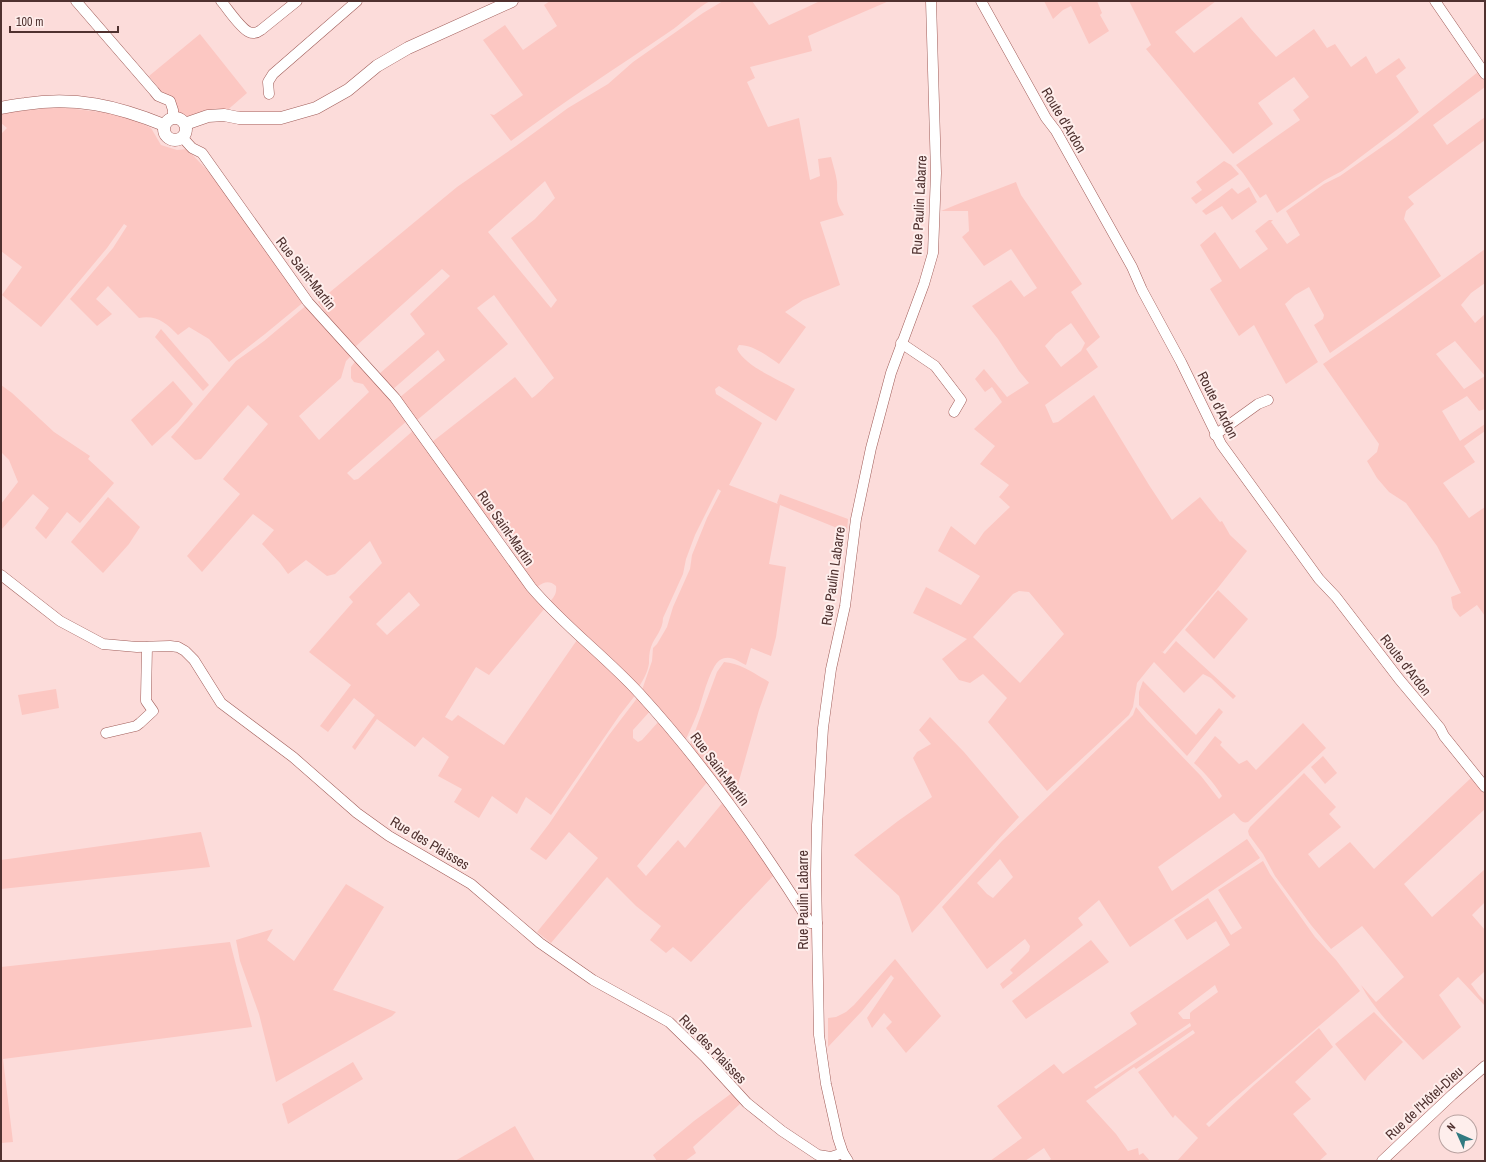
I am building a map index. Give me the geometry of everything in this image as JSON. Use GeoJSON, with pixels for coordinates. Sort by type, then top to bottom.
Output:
{"type":"FeatureCollection","features":[{"type":"Feature","properties":{"kind":"main road"},"geometry":{"type":"LineString","coordinates":[[185,124],[208,116],[224,114],[239,118],[281,118],[316,108],[348,90],[377,66],[403,51],[512,1]]}},
{"type":"Feature","properties":{"kind":"main road"},"geometry":{"type":"LineString","coordinates":[[1,108],[47,101],[87,103],[168,121],[180,119],[185,124],[186,131],[182,137],[176,140],[168,138],[164,133],[168,121]]}},
{"type":"Feature","properties":{"kind":"street"},"geometry":{"type":"LineString","coordinates":[[76,1],[158,96],[170,101],[173,110],[168,121]]}},
{"type":"Feature","properties":{"kind":"street"},"geometry":{"type":"LineString","coordinates":[[221,1],[244,29],[252,33],[257,33],[297,1]]}},
{"type":"Feature","properties":{"kind":"street"},"geometry":{"type":"LineString","coordinates":[[269,94],[268,82],[273,74],[357,1]]}},
{"type":"Feature","properties":{"kind":"street","name":"Rue Paulin Labarre"},"geometry":{"type":"LineString","coordinates":[[845,1157],[836,1130],[820,1051],[818,1017],[817,825],[826,700],[845,606],[857,511],[879,418],[891,373],[924,284],[932,253],[936,173],[931,1]]}},
{"type":"Feature","properties":{"kind":"street","name":"Route d'Ardon"},"geometry":{"type":"LineString","coordinates":[[981,1],[1046,118],[1056,131],[1132,267],[1142,290],[1181,362],[1215,435],[1320,579],[1440,728],[1444,736],[1485,787]]}},
{"type":"Feature","properties":{"kind":"street"},"geometry":{"type":"LineString","coordinates":[[1435,1],[1485,74]]}},
{"type":"Feature","properties":{"kind":"street","name":"Rue Saint-Martin"},"geometry":{"type":"LineString","coordinates":[[182,137],[192,148],[202,153],[308,302],[395,398],[543,601],[627,680],[684,743],[726,798],[778,871],[810,923],[817,923]]}},
{"type":"Feature","properties":{"kind":"street"},"geometry":{"type":"LineString","coordinates":[[901,343],[935,366],[961,400],[954,412]]}},
{"type":"Feature","properties":{"kind":"street"},"geometry":{"type":"LineString","coordinates":[[1215,435],[1258,404],[1268,400]]}},
{"type":"Feature","properties":{"kind":"street","name":"Rue des Plaisses"},"geometry":{"type":"LineString","coordinates":[[1,575],[60,621],[93,640],[103,644],[116,646],[170,646],[178,647],[185,651],[194,660],[220,702],[289,754],[375,827],[471,884],[540,943],[593,980],[669,1022],[705,1057],[747,1103],[775,1126],[818,1155],[845,1157]]}},
{"type":"Feature","properties":{"kind":"street"},"geometry":{"type":"LineString","coordinates":[[106,733],[136,726],[140,724],[152,711],[146,701],[147,647]]}},
{"type":"Feature","properties":{"kind":"street","name":"Rue de l'Hôtel-Dieu"},"geometry":{"type":"LineString","coordinates":[[1382,1161],[1485,1066]]}},
{"type":"Feature","properties":{"kind":"shaded area"},"geometry":{"type":"Polygon","coordinates":[[[550,1],[710,1],[674,28],[569,99],[511,141],[490,114],[494,115],[523,95],[483,40],[505,25],[523,50],[557,26],[544,5],[550,1]]]}},
{"type":"Feature","properties":{"kind":"shaded area"},"geometry":{"type":"Polygon","coordinates":[[[723,1],[752,1],[769,25],[820,1],[889,1],[808,36],[812,51],[750,67],[755,78],[747,82],[768,127],[799,118],[810,180],[820,176],[818,159],[831,157],[837,182],[837,199],[844,215],[820,222],[840,285],[803,300],[785,312],[806,327],[779,364],[760,352],[745,345],[739,345],[737,349],[747,361],[755,367],[795,389],[776,421],[719,386],[715,389],[716,394],[762,423],[729,485],[778,504],[780,494],[848,519],[847,532],[780,505],[769,564],[786,567],[776,637],[771,656],[751,648],[746,665],[730,658],[723,658],[720,660],[710,675],[697,713],[685,741],[642,690],[652,661],[653,648],[667,627],[673,607],[690,569],[692,555],[707,518],[721,491],[718,489],[695,535],[686,559],[683,574],[663,618],[660,630],[651,647],[649,653],[648,670],[639,687],[549,603],[555,595],[556,586],[546,582],[537,587],[503,536],[484,516],[432,442],[515,377],[532,398],[554,378],[494,295],[477,308],[508,344],[416,421],[399,398],[445,360],[438,350],[392,390],[379,374],[425,334],[410,314],[450,276],[442,269],[355,347],[327,315],[318,302],[457,187],[568,108],[608,84],[633,62],[703,13],[723,1]],[[545,181],[488,232],[551,308],[557,300],[511,238],[535,219],[555,198],[545,181]]]}},
{"type":"Feature","properties":{"kind":"shaded area"},"geometry":{"type":"Polygon","coordinates":[[[1044,1],[1097,1],[1102,13],[1100,15],[1109,31],[1089,44],[1071,6],[1063,10],[1053,19],[1044,1]]]}},
{"type":"Feature","properties":{"kind":"shaded area"},"geometry":{"type":"Polygon","coordinates":[[[1129,1],[1216,1],[1175,32],[1194,53],[1241,17],[1242,19],[1241,16],[1276,57],[1314,29],[1327,48],[1335,44],[1351,67],[1366,56],[1376,74],[1399,58],[1406,68],[1396,76],[1419,112],[1342,171],[1325,180],[1277,213],[1266,194],[1260,198],[1236,165],[1300,120],[1293,110],[1309,97],[1294,77],[1258,103],[1273,124],[1233,154],[1146,49],[1151,45],[1129,1]]]}},
{"type":"Feature","properties":{"kind":"shaded area"},"geometry":{"type":"Polygon","coordinates":[[[200,34],[247,93],[224,113],[183,118],[173,113],[167,98],[149,76],[200,34]]]}},
{"type":"Feature","properties":{"kind":"shaded area"},"geometry":{"type":"Polygon","coordinates":[[[1478,72],[1485,82],[1485,87],[1433,125],[1447,145],[1485,117],[1485,140],[1408,197],[1414,204],[1406,211],[1404,219],[1441,276],[1330,353],[1314,325],[1323,319],[1324,315],[1309,287],[1295,295],[1285,304],[1318,362],[1286,384],[1254,325],[1239,336],[1210,289],[1222,281],[1200,245],[1215,232],[1240,269],[1268,249],[1255,231],[1269,220],[1273,220],[1271,222],[1287,244],[1300,235],[1286,211],[1396,137],[1478,72]]]}},
{"type":"Feature","properties":{"kind":"shaded area"},"geometry":{"type":"Polygon","coordinates":[[[51,108],[67,108],[116,114],[137,121],[151,128],[161,145],[177,150],[187,149],[225,189],[305,301],[229,362],[209,339],[189,327],[178,335],[161,321],[145,317],[139,318],[108,286],[96,299],[112,314],[97,326],[70,299],[113,248],[127,226],[124,224],[107,248],[41,327],[2,295],[22,267],[1,251],[1,134],[7,128],[1,123],[1,113],[51,108]]]}},
{"type":"Feature","properties":{"kind":"shaded area"},"geometry":{"type":"Polygon","coordinates":[[[1224,161],[1231,165],[1239,174],[1196,204],[1191,198],[1202,190],[1196,182],[1224,161]]]}},
{"type":"Feature","properties":{"kind":"shaded area"},"geometry":{"type":"Polygon","coordinates":[[[1016,182],[1021,195],[1082,284],[1071,292],[1100,337],[1086,349],[1098,367],[1045,405],[1053,423],[1058,422],[1094,395],[1172,520],[1200,497],[1220,522],[1222,521],[1230,535],[1247,551],[1217,589],[1163,652],[1161,651],[1165,654],[1176,641],[1236,696],[1233,699],[1211,678],[1203,674],[1184,693],[1154,662],[1137,683],[1133,707],[1129,715],[1047,791],[988,722],[1007,698],[983,674],[970,683],[959,680],[942,659],[967,639],[913,613],[926,587],[961,605],[980,576],[938,551],[951,526],[975,545],[984,532],[1010,507],[999,497],[1009,485],[980,464],[995,446],[974,429],[1002,402],[992,387],[985,392],[975,379],[984,369],[1007,397],[1029,383],[1019,371],[998,339],[972,306],[1011,280],[1024,297],[1037,288],[1011,249],[984,266],[962,237],[969,231],[968,211],[941,211],[1016,182]],[[1071,323],[1056,334],[1045,346],[1061,367],[1081,351],[1085,343],[1071,323]],[[1019,591],[1013,594],[973,637],[1020,683],[1064,634],[1029,592],[1019,591]]]}},
{"type":"Feature","properties":{"kind":"shaded area"},"geometry":{"type":"Polygon","coordinates":[[[1249,187],[1257,202],[1232,220],[1222,206],[1206,215],[1202,211],[1232,188],[1238,194],[1249,187]]]}},
{"type":"Feature","properties":{"kind":"shaded area"},"geometry":{"type":"Polygon","coordinates":[[[1485,249],[1485,283],[1471,293],[1461,305],[1475,323],[1485,314],[1485,376],[1485,409],[1479,411],[1467,396],[1442,411],[1460,441],[1485,424],[1485,431],[1464,446],[1475,462],[1443,483],[1469,518],[1485,507],[1485,616],[1477,605],[1460,617],[1453,608],[1451,597],[1461,593],[1437,546],[1406,503],[1389,492],[1377,478],[1367,461],[1377,452],[1379,444],[1323,364],[1393,316],[1485,249]],[[1455,341],[1436,354],[1464,389],[1485,376],[1455,341]]]}},
{"type":"Feature","properties":{"kind":"shaded area"},"geometry":{"type":"Polygon","coordinates":[[[308,304],[352,355],[346,361],[341,378],[299,416],[319,440],[369,392],[363,384],[354,382],[351,378],[351,367],[357,359],[408,420],[347,473],[354,480],[358,479],[415,429],[545,608],[489,675],[476,667],[445,717],[452,721],[458,715],[504,745],[577,640],[637,693],[619,716],[551,815],[526,797],[517,814],[492,796],[479,818],[454,802],[462,789],[438,776],[449,757],[423,737],[415,747],[377,719],[355,750],[352,747],[375,715],[354,698],[328,732],[320,726],[351,685],[309,652],[353,602],[349,597],[382,563],[370,541],[335,574],[327,576],[306,560],[288,574],[262,544],[274,530],[253,514],[202,572],[187,556],[240,494],[223,479],[268,424],[248,405],[201,459],[195,460],[171,437],[236,361],[264,341],[308,304]],[[409,592],[376,624],[387,635],[420,605],[409,592]]]}},
{"type":"Feature","properties":{"kind":"shaded area"},"geometry":{"type":"Polygon","coordinates":[[[161,329],[209,385],[203,391],[155,337],[161,329]]]}},
{"type":"Feature","properties":{"kind":"shaded area"},"geometry":{"type":"Polygon","coordinates":[[[173,381],[193,404],[178,422],[152,446],[131,420],[173,381]]]}},
{"type":"Feature","properties":{"kind":"shaded area"},"geometry":{"type":"Polygon","coordinates":[[[1,385],[12,393],[54,432],[90,456],[88,459],[114,483],[80,523],[67,512],[46,539],[35,528],[49,508],[33,494],[1,530],[1,504],[18,482],[9,460],[1,452],[1,385]]]}},
{"type":"Feature","properties":{"kind":"shaded area"},"geometry":{"type":"Polygon","coordinates":[[[108,497],[140,527],[129,544],[103,573],[71,542],[108,497]]]}},
{"type":"Feature","properties":{"kind":"shaded area"},"geometry":{"type":"Polygon","coordinates":[[[1218,590],[1248,619],[1214,659],[1185,630],[1218,590]]]}},
{"type":"Feature","properties":{"kind":"shaded area"},"geometry":{"type":"Polygon","coordinates":[[[724,662],[736,664],[769,682],[759,710],[733,802],[690,745],[717,672],[724,662]]]}},
{"type":"Feature","properties":{"kind":"shaded area"},"geometry":{"type":"Polygon","coordinates":[[[1143,681],[1196,735],[1219,708],[1223,712],[1187,756],[1139,705],[1139,692],[1143,681]]]}},
{"type":"Feature","properties":{"kind":"shaded area"},"geometry":{"type":"Polygon","coordinates":[[[56,689],[59,708],[22,715],[18,695],[56,689]]]}},
{"type":"Feature","properties":{"kind":"shaded area"},"geometry":{"type":"Polygon","coordinates":[[[638,697],[651,710],[633,730],[633,738],[638,742],[642,740],[660,720],[709,780],[637,866],[646,876],[678,840],[685,848],[724,801],[775,874],[691,962],[673,947],[666,953],[650,940],[661,926],[636,906],[607,877],[551,943],[537,932],[598,858],[569,832],[546,860],[530,849],[549,824],[609,735],[638,697]]]}},
{"type":"Feature","properties":{"kind":"shaded area"},"geometry":{"type":"Polygon","coordinates":[[[1136,707],[1201,776],[1219,799],[1222,796],[1219,791],[1194,763],[1215,736],[1222,742],[1220,745],[1239,764],[1247,760],[1256,770],[1303,723],[1326,748],[1248,822],[1242,821],[1234,813],[1158,867],[1172,891],[1247,839],[1260,858],[1130,947],[1099,900],[1078,918],[1083,925],[1003,989],[1000,984],[1013,973],[1010,970],[1029,951],[1030,946],[1025,939],[987,969],[942,907],[1002,841],[1133,715],[1136,707]],[[1000,859],[977,883],[993,898],[1013,877],[1000,859]]]}},
{"type":"Feature","properties":{"kind":"shaded area"},"geometry":{"type":"Polygon","coordinates":[[[930,717],[964,752],[1019,817],[912,933],[899,896],[854,855],[932,797],[913,758],[917,752],[931,744],[919,730],[930,717]]]}},
{"type":"Feature","properties":{"kind":"shaded area"},"geometry":{"type":"Polygon","coordinates":[[[1323,756],[1337,773],[1325,784],[1311,767],[1323,756]]]}},
{"type":"Feature","properties":{"kind":"shaded area"},"geometry":{"type":"Polygon","coordinates":[[[1304,773],[1336,807],[1329,814],[1341,827],[1308,854],[1319,868],[1350,842],[1374,869],[1471,778],[1485,794],[1485,809],[1404,884],[1432,917],[1485,869],[1485,902],[1472,915],[1485,930],[1485,971],[1471,984],[1485,1001],[1485,1006],[1458,977],[1439,995],[1461,1027],[1423,1060],[1381,1015],[1361,985],[1376,1002],[1404,977],[1362,926],[1331,949],[1311,925],[1275,876],[1263,854],[1249,835],[1248,831],[1250,827],[1304,773]]]}},
{"type":"Feature","properties":{"kind":"shaded area"},"geometry":{"type":"Polygon","coordinates":[[[201,832],[210,867],[1,889],[1,860],[201,832]]]}},
{"type":"Feature","properties":{"kind":"shaded area"},"geometry":{"type":"Polygon","coordinates":[[[1263,861],[1270,874],[1315,937],[1336,960],[1360,991],[1206,1124],[1209,1127],[1319,1028],[1333,1047],[1295,1082],[1311,1099],[1293,1114],[1327,1154],[1319,1161],[1177,1161],[1198,1138],[1175,1115],[1173,1118],[1138,1072],[1195,1033],[1193,1030],[1136,1069],[1134,1067],[1086,1101],[1116,1134],[1128,1151],[1138,1148],[1139,1155],[1143,1153],[1150,1161],[1048,1161],[1051,1159],[1044,1148],[1025,1161],[990,1161],[1022,1138],[997,1106],[1054,1064],[1063,1074],[1137,1024],[1130,1013],[1230,945],[1216,921],[1187,940],[1174,920],[1208,898],[1231,935],[1242,928],[1218,890],[1263,861]],[[1215,985],[1178,1013],[1183,1019],[1190,1019],[1190,1013],[1192,1011],[1218,992],[1215,985]],[[1190,1023],[1094,1087],[1096,1089],[1191,1026],[1190,1023]]]}},
{"type":"Feature","properties":{"kind":"shaded area"},"geometry":{"type":"Polygon","coordinates":[[[346,884],[384,907],[333,990],[396,1012],[392,1016],[276,1082],[259,1014],[240,961],[236,940],[273,929],[267,940],[294,961],[346,884]]]}},
{"type":"Feature","properties":{"kind":"shaded area"},"geometry":{"type":"Polygon","coordinates":[[[1091,940],[1109,962],[1026,1019],[1012,1001],[1091,940]]]}},
{"type":"Feature","properties":{"kind":"shaded area"},"geometry":{"type":"Polygon","coordinates":[[[230,942],[252,1027],[3,1059],[13,1142],[1,1143],[1,967],[230,942]]]}},
{"type":"Feature","properties":{"kind":"shaded area"},"geometry":{"type":"Polygon","coordinates":[[[895,959],[941,1016],[906,1053],[886,1028],[892,1022],[884,1013],[872,1028],[867,1018],[894,978],[891,975],[862,1011],[828,1047],[828,1018],[836,1017],[846,1012],[854,1005],[895,959]]]}},
{"type":"Feature","properties":{"kind":"shaded area"},"geometry":{"type":"Polygon","coordinates":[[[1374,1012],[1403,1042],[1368,1076],[1365,1081],[1335,1044],[1374,1012]]]}},
{"type":"Feature","properties":{"kind":"shaded area"},"geometry":{"type":"Polygon","coordinates":[[[353,1062],[363,1079],[288,1124],[282,1104],[353,1062]]]}},
{"type":"Feature","properties":{"kind":"shaded area"},"geometry":{"type":"Polygon","coordinates":[[[732,1093],[741,1103],[693,1147],[696,1153],[685,1161],[657,1161],[653,1155],[694,1121],[732,1093]]]}},
{"type":"Feature","properties":{"kind":"shaded area"},"geometry":{"type":"Polygon","coordinates":[[[515,1126],[535,1161],[455,1161],[515,1126]]]}}]}
